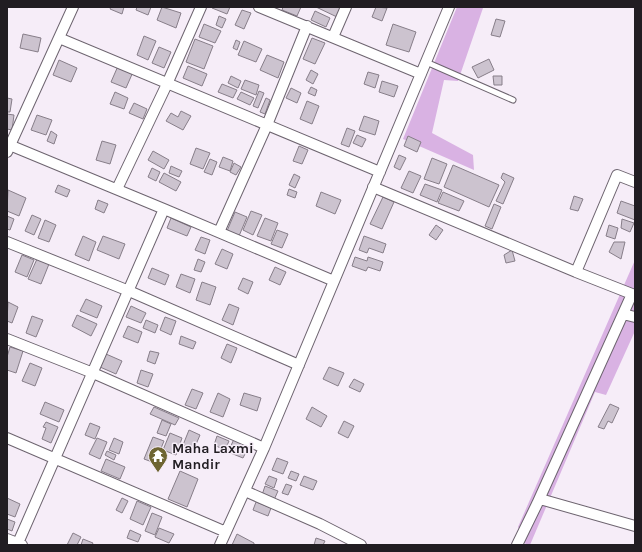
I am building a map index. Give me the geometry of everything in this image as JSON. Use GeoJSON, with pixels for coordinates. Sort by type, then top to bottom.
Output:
{"type":"FeatureCollection","features":[{"type":"Feature","properties":{"kind":"street"},"geometry":{"type":"LineString","coordinates":[[73,7],[8,147],[117,189],[334,281]]}},
{"type":"Feature","properties":{"kind":"street"},"geometry":{"type":"LineString","coordinates":[[117,189],[167,84],[201,7]]}},
{"type":"Feature","properties":{"kind":"street"},"geometry":{"type":"LineString","coordinates":[[259,7],[421,74]]}},
{"type":"Feature","properties":{"kind":"street"},"geometry":{"type":"LineString","coordinates":[[333,37],[346,7]]}},
{"type":"Feature","properties":{"kind":"street"},"geometry":{"type":"LineString","coordinates":[[220,545],[264,448],[449,7]]}},
{"type":"Feature","properties":{"kind":"street"},"geometry":{"type":"LineString","coordinates":[[219,232],[267,125],[307,26]]}},
{"type":"Feature","properties":{"kind":"street"},"geometry":{"type":"LineString","coordinates":[[59,38],[380,172]]}},
{"type":"Feature","properties":{"kind":"street"},"geometry":{"type":"LineString","coordinates":[[576,272],[617,175],[635,182]]}},
{"type":"Feature","properties":{"kind":"street"},"geometry":{"type":"LineString","coordinates":[[373,187],[632,294],[540,499],[517,545]]}},
{"type":"Feature","properties":{"kind":"street"},"geometry":{"type":"LineString","coordinates":[[7,539],[20,544],[92,373],[164,209]]}},
{"type":"Feature","properties":{"kind":"street"},"geometry":{"type":"LineString","coordinates":[[7,242],[129,291],[299,365]]}},
{"type":"Feature","properties":{"kind":"street"},"geometry":{"type":"LineString","coordinates":[[623,314],[635,317]]}},
{"type":"Feature","properties":{"kind":"street"},"geometry":{"type":"LineString","coordinates":[[7,339],[92,373],[264,448]]}},
{"type":"Feature","properties":{"kind":"street"},"geometry":{"type":"LineString","coordinates":[[7,438],[226,532]]}},
{"type":"Feature","properties":{"kind":"street"},"geometry":{"type":"LineString","coordinates":[[244,491],[320,524],[362,545]]}},
{"type":"Feature","properties":{"kind":"street"},"geometry":{"type":"LineString","coordinates":[[540,499],[635,526]]}},
{"type":"Feature","properties":{"kind":"lane"},"geometry":{"type":"LineString","coordinates":[[426,62],[512,100]]}},
{"type":"Feature","properties":{"kind":"shaded area"},"geometry":{"type":"Polygon","coordinates":[[[457,7],[483,8],[458,81],[444,80],[432,133],[473,155],[474,170],[403,139],[457,7]]]}},
{"type":"Feature","properties":{"kind":"shaded area"},"geometry":{"type":"Polygon","coordinates":[[[635,260],[635,331],[606,395],[595,392],[530,545],[526,545],[518,527],[635,260]]]}},
{"type":"Feature","properties":{"kind":"building"},"geometry":{"type":"Polygon","coordinates":[[[111,7],[124,7],[122,14],[110,9],[111,7]]]}},
{"type":"Feature","properties":{"kind":"building"},"geometry":{"type":"Polygon","coordinates":[[[137,7],[151,7],[148,15],[136,10],[137,7]]]}},
{"type":"Feature","properties":{"kind":"building"},"geometry":{"type":"Polygon","coordinates":[[[162,7],[181,13],[176,28],[157,20],[162,7]]]}},
{"type":"Feature","properties":{"kind":"building"},"geometry":{"type":"Polygon","coordinates":[[[230,7],[227,14],[212,8],[230,7]]]}},
{"type":"Feature","properties":{"kind":"building"},"geometry":{"type":"Polygon","coordinates":[[[283,7],[301,7],[297,16],[282,10],[283,7]]]}},
{"type":"Feature","properties":{"kind":"building"},"geometry":{"type":"Polygon","coordinates":[[[316,7],[342,7],[337,17],[316,7]]]}},
{"type":"Feature","properties":{"kind":"building"},"geometry":{"type":"Polygon","coordinates":[[[376,7],[387,8],[382,21],[372,17],[376,7]]]}},
{"type":"Feature","properties":{"kind":"building"},"geometry":{"type":"Polygon","coordinates":[[[242,10],[251,13],[244,29],[235,25],[242,10]]]}},
{"type":"Feature","properties":{"kind":"building"},"geometry":{"type":"Polygon","coordinates":[[[315,11],[330,18],[326,27],[311,20],[315,11]]]}},
{"type":"Feature","properties":{"kind":"building"},"geometry":{"type":"Polygon","coordinates":[[[219,16],[226,19],[222,28],[216,25],[219,16]]]}},
{"type":"Feature","properties":{"kind":"building"},"geometry":{"type":"Polygon","coordinates":[[[496,19],[505,21],[500,37],[491,35],[496,19]]]}},
{"type":"Feature","properties":{"kind":"building"},"geometry":{"type":"Polygon","coordinates":[[[204,24],[221,31],[215,43],[199,37],[204,24]]]}},
{"type":"Feature","properties":{"kind":"building"},"geometry":{"type":"Polygon","coordinates":[[[393,24],[416,32],[409,52],[386,45],[393,24]]]}},
{"type":"Feature","properties":{"kind":"building"},"geometry":{"type":"Polygon","coordinates":[[[23,34],[41,38],[38,52],[20,48],[23,34]]]}},
{"type":"Feature","properties":{"kind":"building"},"geometry":{"type":"Polygon","coordinates":[[[144,36],[156,41],[148,60],[137,55],[144,36]]]}},
{"type":"Feature","properties":{"kind":"building"},"geometry":{"type":"Polygon","coordinates":[[[312,38],[325,43],[315,64],[303,59],[312,38]]]}},
{"type":"Feature","properties":{"kind":"building"},"geometry":{"type":"Polygon","coordinates":[[[195,39],[213,46],[204,69],[186,62],[195,39]]]}},
{"type":"Feature","properties":{"kind":"building"},"geometry":{"type":"Polygon","coordinates":[[[236,40],[240,42],[237,50],[233,48],[236,40]]]}},
{"type":"Feature","properties":{"kind":"building"},"geometry":{"type":"Polygon","coordinates":[[[244,41],[262,49],[256,62],[238,55],[244,41]]]}},
{"type":"Feature","properties":{"kind":"building"},"geometry":{"type":"Polygon","coordinates":[[[159,47],[171,52],[164,68],[152,63],[159,47]]]}},
{"type":"Feature","properties":{"kind":"building"},"geometry":{"type":"Polygon","coordinates":[[[267,55],[284,62],[278,78],[260,70],[267,55]]]}},
{"type":"Feature","properties":{"kind":"building"},"geometry":{"type":"Polygon","coordinates":[[[489,59],[494,70],[478,78],[472,67],[489,59]]]}},
{"type":"Feature","properties":{"kind":"building"},"geometry":{"type":"Polygon","coordinates":[[[59,60],[77,68],[71,82],[53,75],[59,60]]]}},
{"type":"Feature","properties":{"kind":"building"},"geometry":{"type":"Polygon","coordinates":[[[118,66],[133,72],[126,88],[111,82],[118,66]]]}},
{"type":"Feature","properties":{"kind":"building"},"geometry":{"type":"Polygon","coordinates":[[[188,66],[207,74],[202,86],[183,78],[188,66]]]}},
{"type":"Feature","properties":{"kind":"building"},"geometry":{"type":"Polygon","coordinates":[[[311,70],[318,74],[313,84],[306,80],[311,70]]]}},
{"type":"Feature","properties":{"kind":"building"},"geometry":{"type":"Polygon","coordinates":[[[368,72],[379,75],[375,88],[364,84],[368,72]]]}},
{"type":"Feature","properties":{"kind":"building"},"geometry":{"type":"Polygon","coordinates":[[[231,76],[241,81],[238,88],[228,83],[231,76]]]}},
{"type":"Feature","properties":{"kind":"building"},"geometry":{"type":"Polygon","coordinates":[[[493,76],[502,76],[502,85],[494,85],[493,76]]]}},
{"type":"Feature","properties":{"kind":"building"},"geometry":{"type":"Polygon","coordinates":[[[245,80],[259,85],[256,95],[241,89],[245,80]]]}},
{"type":"Feature","properties":{"kind":"building"},"geometry":{"type":"Polygon","coordinates":[[[382,81],[398,86],[394,97],[379,92],[382,81]]]}},
{"type":"Feature","properties":{"kind":"building"},"geometry":{"type":"Polygon","coordinates":[[[222,84],[237,90],[233,98],[218,92],[222,84]]]}},
{"type":"Feature","properties":{"kind":"building"},"geometry":{"type":"Polygon","coordinates":[[[311,87],[317,90],[315,96],[308,93],[311,87]]]}},
{"type":"Feature","properties":{"kind":"building"},"geometry":{"type":"Polygon","coordinates":[[[291,88],[301,93],[297,103],[286,98],[291,88]]]}},
{"type":"Feature","properties":{"kind":"building"},"geometry":{"type":"Polygon","coordinates":[[[259,91],[264,93],[258,108],[253,106],[259,91]]]}},
{"type":"Feature","properties":{"kind":"building"},"geometry":{"type":"Polygon","coordinates":[[[115,92],[128,98],[124,109],[110,104],[115,92]]]}},
{"type":"Feature","properties":{"kind":"building"},"geometry":{"type":"Polygon","coordinates":[[[241,92],[254,98],[250,105],[237,99],[241,92]]]}},
{"type":"Feature","properties":{"kind":"building"},"geometry":{"type":"Polygon","coordinates":[[[7,98],[12,99],[10,112],[7,112],[7,98]]]}},
{"type":"Feature","properties":{"kind":"building"},"geometry":{"type":"Polygon","coordinates":[[[266,98],[270,100],[265,114],[260,112],[266,98]]]}},
{"type":"Feature","properties":{"kind":"building"},"geometry":{"type":"Polygon","coordinates":[[[307,101],[319,106],[312,124],[300,119],[307,101]]]}},
{"type":"Feature","properties":{"kind":"building"},"geometry":{"type":"Polygon","coordinates":[[[134,103],[147,109],[143,119],[129,113],[134,103]]]}},
{"type":"Feature","properties":{"kind":"building"},"geometry":{"type":"Polygon","coordinates":[[[181,111],[191,116],[183,130],[166,121],[171,113],[178,117],[181,111]]]}},
{"type":"Feature","properties":{"kind":"building"},"geometry":{"type":"Polygon","coordinates":[[[7,114],[14,115],[12,130],[7,129],[7,114]]]}},
{"type":"Feature","properties":{"kind":"building"},"geometry":{"type":"Polygon","coordinates":[[[37,115],[52,120],[46,135],[31,130],[37,115]]]}},
{"type":"Feature","properties":{"kind":"building"},"geometry":{"type":"Polygon","coordinates":[[[364,116],[379,121],[375,135],[359,130],[364,116]]]}},
{"type":"Feature","properties":{"kind":"building"},"geometry":{"type":"Polygon","coordinates":[[[347,128],[355,131],[349,147],[341,144],[347,128]]]}},
{"type":"Feature","properties":{"kind":"building"},"geometry":{"type":"Polygon","coordinates":[[[51,131],[57,135],[54,144],[47,141],[51,131]]]}},
{"type":"Feature","properties":{"kind":"building"},"geometry":{"type":"Polygon","coordinates":[[[357,135],[366,139],[362,147],[353,143],[357,135]]]}},
{"type":"Feature","properties":{"kind":"building"},"geometry":{"type":"Polygon","coordinates":[[[408,136],[421,142],[417,152],[404,146],[408,136]]]}},
{"type":"Feature","properties":{"kind":"building"},"geometry":{"type":"Polygon","coordinates":[[[102,141],[116,145],[110,164],[96,160],[102,141]]]}},
{"type":"Feature","properties":{"kind":"building"},"geometry":{"type":"Polygon","coordinates":[[[299,146],[308,150],[302,164],[293,161],[299,146]]]}},
{"type":"Feature","properties":{"kind":"building"},"geometry":{"type":"Polygon","coordinates":[[[196,148],[210,153],[203,169],[190,164],[196,148]]]}},
{"type":"Feature","properties":{"kind":"building"},"geometry":{"type":"Polygon","coordinates":[[[153,151],[169,160],[164,169],[148,160],[153,151]]]}},
{"type":"Feature","properties":{"kind":"building"},"geometry":{"type":"Polygon","coordinates":[[[399,155],[406,158],[400,170],[394,167],[399,155]]]}},
{"type":"Feature","properties":{"kind":"building"},"geometry":{"type":"Polygon","coordinates":[[[223,157],[233,161],[230,171],[219,167],[223,157]]]}},
{"type":"Feature","properties":{"kind":"building"},"geometry":{"type":"Polygon","coordinates":[[[432,158],[447,164],[439,184],[424,179],[432,158]]]}},
{"type":"Feature","properties":{"kind":"building"},"geometry":{"type":"Polygon","coordinates":[[[210,159],[217,162],[212,175],[204,172],[210,159]]]}},
{"type":"Feature","properties":{"kind":"building"},"geometry":{"type":"Polygon","coordinates":[[[234,163],[241,167],[236,175],[230,172],[234,163]]]}},
{"type":"Feature","properties":{"kind":"building"},"geometry":{"type":"Polygon","coordinates":[[[453,165],[499,185],[489,207],[444,187],[453,165]]]}},
{"type":"Feature","properties":{"kind":"building"},"geometry":{"type":"Polygon","coordinates":[[[171,166],[182,171],[179,177],[169,173],[171,166]]]}},
{"type":"Feature","properties":{"kind":"building"},"geometry":{"type":"Polygon","coordinates":[[[152,168],[160,172],[156,181],[148,177],[152,168]]]}},
{"type":"Feature","properties":{"kind":"building"},"geometry":{"type":"Polygon","coordinates":[[[409,171],[421,176],[413,193],[401,188],[409,171]]]}},
{"type":"Feature","properties":{"kind":"building"},"geometry":{"type":"Polygon","coordinates":[[[164,173],[181,182],[176,191],[159,182],[164,173]]]}},
{"type":"Feature","properties":{"kind":"building"},"geometry":{"type":"Polygon","coordinates":[[[503,173],[514,178],[503,204],[496,201],[505,182],[501,178],[503,173]]]}},
{"type":"Feature","properties":{"kind":"building"},"geometry":{"type":"Polygon","coordinates":[[[294,174],[300,177],[295,188],[289,185],[294,174]]]}},
{"type":"Feature","properties":{"kind":"building"},"geometry":{"type":"Polygon","coordinates":[[[425,184],[442,190],[437,202],[420,195],[425,184]]]}},
{"type":"Feature","properties":{"kind":"building"},"geometry":{"type":"Polygon","coordinates":[[[58,185],[70,190],[67,197],[55,192],[58,185]]]}},
{"type":"Feature","properties":{"kind":"building"},"geometry":{"type":"Polygon","coordinates":[[[289,189],[297,192],[295,198],[287,195],[289,189]]]}},
{"type":"Feature","properties":{"kind":"building"},"geometry":{"type":"Polygon","coordinates":[[[8,190],[26,198],[19,216],[7,211],[8,190]]]}},
{"type":"Feature","properties":{"kind":"building"},"geometry":{"type":"Polygon","coordinates":[[[321,192],[341,200],[335,214],[316,206],[321,192]]]}},
{"type":"Feature","properties":{"kind":"building"},"geometry":{"type":"Polygon","coordinates":[[[443,192],[464,201],[459,211],[438,203],[443,192]]]}},
{"type":"Feature","properties":{"kind":"building"},"geometry":{"type":"Polygon","coordinates":[[[574,196],[583,199],[578,211],[570,209],[574,196]]]}},
{"type":"Feature","properties":{"kind":"building"},"geometry":{"type":"Polygon","coordinates":[[[383,197],[394,202],[382,229],[370,224],[383,197]]]}},
{"type":"Feature","properties":{"kind":"building"},"geometry":{"type":"Polygon","coordinates":[[[98,200],[108,204],[104,213],[95,209],[98,200]]]}},
{"type":"Feature","properties":{"kind":"building"},"geometry":{"type":"Polygon","coordinates":[[[621,201],[635,206],[635,220],[617,213],[621,201]]]}},
{"type":"Feature","properties":{"kind":"building"},"geometry":{"type":"Polygon","coordinates":[[[494,204],[501,207],[492,229],[485,226],[494,204]]]}},
{"type":"Feature","properties":{"kind":"building"},"geometry":{"type":"Polygon","coordinates":[[[251,211],[262,215],[253,235],[243,230],[251,211]]]}},
{"type":"Feature","properties":{"kind":"building"},"geometry":{"type":"Polygon","coordinates":[[[235,212],[247,217],[239,236],[227,231],[235,212]]]}},
{"type":"Feature","properties":{"kind":"building"},"geometry":{"type":"Polygon","coordinates":[[[32,215],[41,219],[34,235],[25,231],[32,215]]]}},
{"type":"Feature","properties":{"kind":"building"},"geometry":{"type":"Polygon","coordinates":[[[7,216],[14,219],[10,230],[7,229],[7,216]]]}},
{"type":"Feature","properties":{"kind":"building"},"geometry":{"type":"Polygon","coordinates":[[[171,218],[191,227],[187,236],[167,228],[171,218]]]}},
{"type":"Feature","properties":{"kind":"building"},"geometry":{"type":"Polygon","coordinates":[[[265,218],[278,223],[271,241],[257,236],[265,218]]]}},
{"type":"Feature","properties":{"kind":"building"},"geometry":{"type":"Polygon","coordinates":[[[622,219],[634,223],[630,232],[621,228],[622,219]]]}},
{"type":"Feature","properties":{"kind":"building"},"geometry":{"type":"Polygon","coordinates":[[[45,220],[56,225],[49,242],[38,238],[45,220]]]}},
{"type":"Feature","properties":{"kind":"building"},"geometry":{"type":"Polygon","coordinates":[[[436,225],[443,230],[436,240],[429,235],[436,225]]]}},
{"type":"Feature","properties":{"kind":"building"},"geometry":{"type":"Polygon","coordinates":[[[609,225],[618,228],[615,239],[606,236],[609,225]]]}},
{"type":"Feature","properties":{"kind":"building"},"geometry":{"type":"Polygon","coordinates":[[[277,230],[288,234],[282,248],[271,244],[277,230]]]}},
{"type":"Feature","properties":{"kind":"building"},"geometry":{"type":"Polygon","coordinates":[[[83,236],[96,242],[89,261],[75,255],[83,236]]]}},
{"type":"Feature","properties":{"kind":"building"},"geometry":{"type":"Polygon","coordinates":[[[103,236],[125,244],[119,259],[97,250],[103,236]]]}},
{"type":"Feature","properties":{"kind":"building"},"geometry":{"type":"Polygon","coordinates":[[[364,236],[386,244],[383,253],[369,248],[367,253],[359,250],[364,236]]]}},
{"type":"Feature","properties":{"kind":"building"},"geometry":{"type":"Polygon","coordinates":[[[201,237],[210,240],[205,254],[195,250],[201,237]]]}},
{"type":"Feature","properties":{"kind":"building"},"geometry":{"type":"Polygon","coordinates":[[[614,242],[625,242],[621,259],[609,252],[614,242]]]}},
{"type":"Feature","properties":{"kind":"building"},"geometry":{"type":"Polygon","coordinates":[[[222,249],[233,254],[227,269],[215,264],[222,249]]]}},
{"type":"Feature","properties":{"kind":"building"},"geometry":{"type":"Polygon","coordinates":[[[512,250],[515,261],[506,263],[504,255],[512,250]]]}},
{"type":"Feature","properties":{"kind":"building"},"geometry":{"type":"Polygon","coordinates":[[[22,255],[34,260],[27,277],[15,272],[22,255]]]}},
{"type":"Feature","properties":{"kind":"building"},"geometry":{"type":"Polygon","coordinates":[[[355,257],[367,261],[368,257],[383,262],[380,271],[368,267],[366,271],[352,266],[355,257]]]}},
{"type":"Feature","properties":{"kind":"building"},"geometry":{"type":"Polygon","coordinates":[[[37,259],[49,264],[41,284],[28,279],[37,259]]]}},
{"type":"Feature","properties":{"kind":"building"},"geometry":{"type":"Polygon","coordinates":[[[198,259],[205,262],[201,272],[194,270],[198,259]]]}},
{"type":"Feature","properties":{"kind":"building"},"geometry":{"type":"Polygon","coordinates":[[[275,267],[286,272],[280,285],[269,280],[275,267]]]}},
{"type":"Feature","properties":{"kind":"building"},"geometry":{"type":"Polygon","coordinates":[[[152,268],[169,275],[165,285],[148,278],[152,268]]]}},
{"type":"Feature","properties":{"kind":"building"},"geometry":{"type":"Polygon","coordinates":[[[181,274],[195,279],[190,293],[176,287],[181,274]]]}},
{"type":"Feature","properties":{"kind":"building"},"geometry":{"type":"Polygon","coordinates":[[[243,278],[253,282],[248,294],[238,289],[243,278]]]}},
{"type":"Feature","properties":{"kind":"building"},"geometry":{"type":"Polygon","coordinates":[[[202,282],[216,287],[210,305],[196,300],[202,282]]]}},
{"type":"Feature","properties":{"kind":"building"},"geometry":{"type":"Polygon","coordinates":[[[86,299],[102,306],[97,318],[80,311],[86,299]]]}},
{"type":"Feature","properties":{"kind":"building"},"geometry":{"type":"Polygon","coordinates":[[[8,302],[18,307],[12,323],[7,321],[8,302]]]}},
{"type":"Feature","properties":{"kind":"building"},"geometry":{"type":"Polygon","coordinates":[[[229,304],[239,308],[233,325],[222,320],[229,304]]]}},
{"type":"Feature","properties":{"kind":"building"},"geometry":{"type":"Polygon","coordinates":[[[131,306],[146,313],[141,323],[126,317],[131,306]]]}},
{"type":"Feature","properties":{"kind":"building"},"geometry":{"type":"Polygon","coordinates":[[[77,315],[97,324],[91,336],[72,326],[77,315]]]}},
{"type":"Feature","properties":{"kind":"building"},"geometry":{"type":"Polygon","coordinates":[[[32,316],[43,320],[36,337],[26,333],[32,316]]]}},
{"type":"Feature","properties":{"kind":"building"},"geometry":{"type":"Polygon","coordinates":[[[165,317],[176,321],[171,335],[160,330],[165,317]]]}},
{"type":"Feature","properties":{"kind":"building"},"geometry":{"type":"Polygon","coordinates":[[[146,320],[158,325],[155,333],[143,328],[146,320]]]}},
{"type":"Feature","properties":{"kind":"building"},"geometry":{"type":"Polygon","coordinates":[[[128,326],[142,332],[138,343],[123,337],[128,326]]]}},
{"type":"Feature","properties":{"kind":"building"},"geometry":{"type":"Polygon","coordinates":[[[181,336],[196,342],[193,349],[179,344],[181,336]]]}},
{"type":"Feature","properties":{"kind":"building"},"geometry":{"type":"Polygon","coordinates":[[[227,344],[237,348],[231,363],[221,358],[227,344]]]}},
{"type":"Feature","properties":{"kind":"building"},"geometry":{"type":"Polygon","coordinates":[[[10,347],[23,351],[16,373],[7,370],[7,357],[10,347]]]}},
{"type":"Feature","properties":{"kind":"building"},"geometry":{"type":"Polygon","coordinates":[[[150,351],[159,353],[155,364],[147,361],[150,351]]]}},
{"type":"Feature","properties":{"kind":"building"},"geometry":{"type":"Polygon","coordinates":[[[106,354],[122,361],[116,374],[100,367],[106,354]]]}},
{"type":"Feature","properties":{"kind":"building"},"geometry":{"type":"Polygon","coordinates":[[[30,363],[42,368],[35,386],[22,381],[30,363]]]}},
{"type":"Feature","properties":{"kind":"building"},"geometry":{"type":"Polygon","coordinates":[[[329,367],[344,373],[338,386],[323,379],[329,367]]]}},
{"type":"Feature","properties":{"kind":"building"},"geometry":{"type":"Polygon","coordinates":[[[141,370],[153,374],[148,387],[137,383],[141,370]]]}},
{"type":"Feature","properties":{"kind":"building"},"geometry":{"type":"Polygon","coordinates":[[[354,379],[364,384],[360,392],[349,387],[354,379]]]}},
{"type":"Feature","properties":{"kind":"building"},"geometry":{"type":"Polygon","coordinates":[[[192,389],[203,393],[196,409],[185,405],[192,389]]]}},
{"type":"Feature","properties":{"kind":"building"},"geometry":{"type":"Polygon","coordinates":[[[218,393],[230,399],[223,417],[210,412],[218,393]]]}},
{"type":"Feature","properties":{"kind":"building"},"geometry":{"type":"Polygon","coordinates":[[[244,393],[261,398],[257,411],[240,405],[244,393]]]}},
{"type":"Feature","properties":{"kind":"building"},"geometry":{"type":"Polygon","coordinates":[[[45,402],[64,410],[59,422],[40,414],[45,402]]]}},
{"type":"Feature","properties":{"kind":"building"},"geometry":{"type":"Polygon","coordinates":[[[610,404],[619,408],[612,423],[608,421],[604,429],[598,427],[610,404]]]}},
{"type":"Feature","properties":{"kind":"building"},"geometry":{"type":"Polygon","coordinates":[[[154,407],[179,418],[175,425],[150,414],[154,407]]]}},
{"type":"Feature","properties":{"kind":"building"},"geometry":{"type":"Polygon","coordinates":[[[312,407],[327,416],[321,427],[306,419],[312,407]]]}},
{"type":"Feature","properties":{"kind":"building"},"geometry":{"type":"Polygon","coordinates":[[[162,420],[171,424],[166,436],[157,433],[162,420]]]}},
{"type":"Feature","properties":{"kind":"building"},"geometry":{"type":"Polygon","coordinates":[[[344,421],[354,426],[348,438],[338,433],[344,421]]]}},
{"type":"Feature","properties":{"kind":"building"},"geometry":{"type":"Polygon","coordinates":[[[46,422],[58,427],[51,443],[42,439],[46,428],[43,427],[46,422]]]}},
{"type":"Feature","properties":{"kind":"building"},"geometry":{"type":"Polygon","coordinates":[[[90,423],[100,427],[95,439],[85,435],[90,423]]]}},
{"type":"Feature","properties":{"kind":"building"},"geometry":{"type":"Polygon","coordinates":[[[189,430],[200,435],[194,449],[183,445],[189,430]]]}},
{"type":"Feature","properties":{"kind":"building"},"geometry":{"type":"Polygon","coordinates":[[[170,433],[182,438],[176,455],[163,450],[170,433]]]}},
{"type":"Feature","properties":{"kind":"building"},"geometry":{"type":"Polygon","coordinates":[[[217,436],[229,441],[225,450],[214,445],[217,436]]]}},
{"type":"Feature","properties":{"kind":"building"},"geometry":{"type":"Polygon","coordinates":[[[153,437],[164,441],[155,463],[144,459],[153,437]]]}},
{"type":"Feature","properties":{"kind":"building"},"geometry":{"type":"Polygon","coordinates":[[[97,438],[107,442],[100,459],[89,454],[97,438]]]}},
{"type":"Feature","properties":{"kind":"building"},"geometry":{"type":"Polygon","coordinates":[[[114,438],[123,442],[119,454],[109,450],[114,438]]]}},
{"type":"Feature","properties":{"kind":"building"},"geometry":{"type":"Polygon","coordinates":[[[234,439],[249,446],[243,458],[228,452],[234,439]]]}},
{"type":"Feature","properties":{"kind":"building"},"geometry":{"type":"Polygon","coordinates":[[[107,451],[116,455],[114,460],[105,455],[107,451]]]}},
{"type":"Feature","properties":{"kind":"building"},"geometry":{"type":"Polygon","coordinates":[[[277,458],[288,462],[283,474],[272,470],[277,458]]]}},
{"type":"Feature","properties":{"kind":"building"},"geometry":{"type":"Polygon","coordinates":[[[106,459],[125,467],[120,479],[101,471],[106,459]]]}},
{"type":"Feature","properties":{"kind":"building"},"geometry":{"type":"Polygon","coordinates":[[[180,471],[198,479],[187,507],[168,499],[180,471]]]}},
{"type":"Feature","properties":{"kind":"building"},"geometry":{"type":"Polygon","coordinates":[[[291,471],[299,474],[296,481],[288,478],[291,471]]]}},
{"type":"Feature","properties":{"kind":"building"},"geometry":{"type":"Polygon","coordinates":[[[269,476],[277,479],[274,488],[265,484],[269,476]]]}},
{"type":"Feature","properties":{"kind":"building"},"geometry":{"type":"Polygon","coordinates":[[[304,476],[317,481],[313,490],[300,485],[304,476]]]}},
{"type":"Feature","properties":{"kind":"building"},"geometry":{"type":"Polygon","coordinates":[[[286,484],[292,486],[288,495],[282,493],[286,484]]]}},
{"type":"Feature","properties":{"kind":"building"},"geometry":{"type":"Polygon","coordinates":[[[265,486],[278,491],[274,500],[262,495],[265,486]]]}},
{"type":"Feature","properties":{"kind":"building"},"geometry":{"type":"Polygon","coordinates":[[[7,498],[20,504],[15,517],[7,514],[7,498]]]}},
{"type":"Feature","properties":{"kind":"building"},"geometry":{"type":"Polygon","coordinates":[[[122,498],[128,501],[122,513],[116,510],[122,498]]]}},
{"type":"Feature","properties":{"kind":"building"},"geometry":{"type":"Polygon","coordinates":[[[137,501],[151,507],[143,525],[130,519],[137,501]]]}},
{"type":"Feature","properties":{"kind":"building"},"geometry":{"type":"Polygon","coordinates":[[[256,502],[271,508],[268,516],[253,510],[256,502]]]}},
{"type":"Feature","properties":{"kind":"building"},"geometry":{"type":"Polygon","coordinates":[[[152,513],[162,517],[155,535],[145,531],[152,513]]]}},
{"type":"Feature","properties":{"kind":"building"},"geometry":{"type":"Polygon","coordinates":[[[7,519],[15,522],[12,531],[7,529],[7,519]]]}},
{"type":"Feature","properties":{"kind":"building"},"geometry":{"type":"Polygon","coordinates":[[[159,528],[174,534],[169,543],[155,537],[159,528]]]}},
{"type":"Feature","properties":{"kind":"building"},"geometry":{"type":"Polygon","coordinates":[[[130,530],[141,535],[138,542],[127,538],[130,530]]]}},
{"type":"Feature","properties":{"kind":"building"},"geometry":{"type":"Polygon","coordinates":[[[73,533],[81,537],[77,545],[67,545],[73,533]]]}},
{"type":"Feature","properties":{"kind":"building"},"geometry":{"type":"Polygon","coordinates":[[[237,534],[254,543],[254,545],[232,545],[237,534]]]}},
{"type":"Feature","properties":{"kind":"building"},"geometry":{"type":"Polygon","coordinates":[[[316,538],[325,541],[323,545],[314,545],[316,538]]]}},
{"type":"Feature","properties":{"kind":"building"},"geometry":{"type":"Polygon","coordinates":[[[83,539],[93,543],[92,545],[81,545],[83,539]]]}},
{"type":"Feature","properties":{"kind":"place","name":"Maha Laxmi Mandir"},"geometry":{"type":"Point","coordinates":[158,473]}}]}
